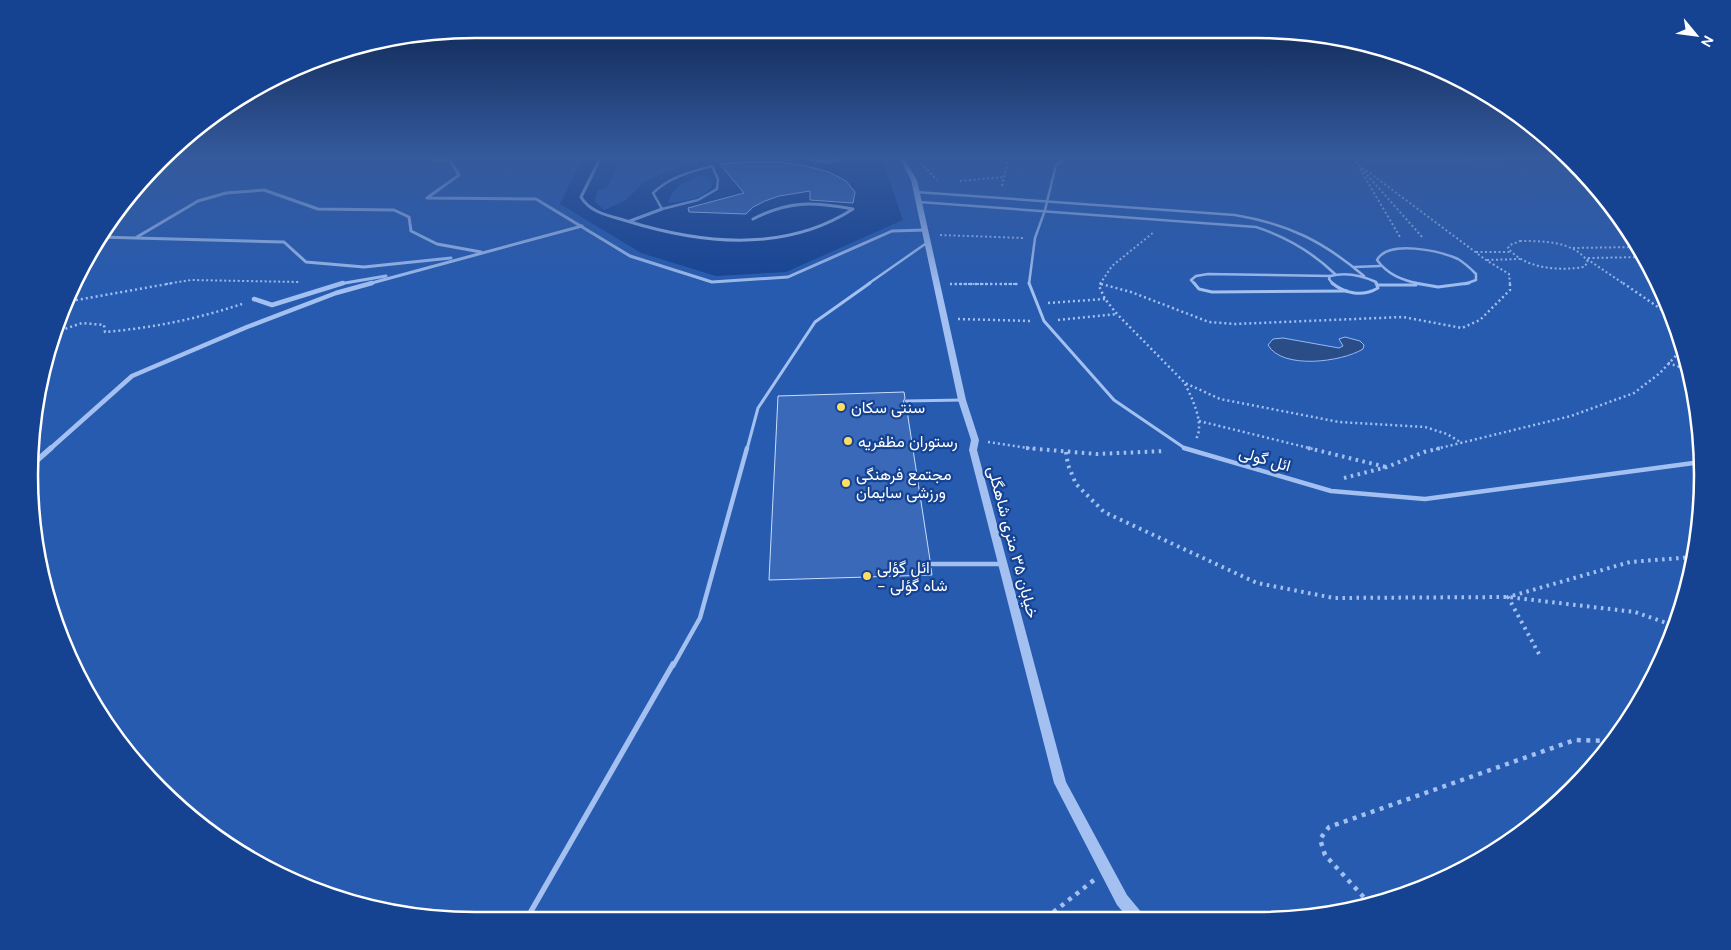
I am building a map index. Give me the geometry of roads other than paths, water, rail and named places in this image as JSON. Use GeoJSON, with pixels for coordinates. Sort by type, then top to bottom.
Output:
{"type":"FeatureCollection","features":[{"type":"Feature","properties":{"kind":"street"},"geometry":{"type":"LineString","coordinates":[[137,238],[194,203]]}},
{"type":"Feature","properties":{"kind":"street"},"geometry":{"type":"LineString","coordinates":[[302,203],[318,209],[394,210],[409,217],[411,231],[437,244],[484,253]]}},
{"type":"Feature","properties":{"kind":"street"},"geometry":{"type":"LineString","coordinates":[[543,203],[630,256],[712,282],[788,277],[892,231],[927,236]]}},
{"type":"Feature","properties":{"kind":"street"},"geometry":{"type":"LineString","coordinates":[[583,203],[590,208],[628,222],[692,238],[749,242],[788,236],[829,224],[853,208],[821,203]]}},
{"type":"Feature","properties":{"kind":"street"},"geometry":{"type":"LineString","coordinates":[[753,219],[769,210],[789,203]]}},
{"type":"Feature","properties":{"kind":"street","name":"خیابان ۳۵ متری شاهگلی"},"geometry":{"type":"LineString","coordinates":[[919,203],[962,400],[975,440],[973,450],[1060,783],[1122,900],[1132,912]]}},
{"type":"Feature","properties":{"kind":"street"},"geometry":{"type":"LineString","coordinates":[[628,222],[662,210]]}},
{"type":"Feature","properties":{"kind":"street"},"geometry":{"type":"LineString","coordinates":[[38,459],[132,376],[247,327],[336,292],[582,226]]}},
{"type":"Feature","properties":{"kind":"street"},"geometry":{"type":"LineString","coordinates":[[108,237],[284,242],[306,262],[364,267],[440,260],[484,253]]}},
{"type":"Feature","properties":{"kind":"street"},"geometry":{"type":"LineString","coordinates":[[254,299],[272,305],[347,282],[428,268]]}},
{"type":"Feature","properties":{"kind":"lane"},"geometry":{"type":"LineString","coordinates":[[658,203],[662,210],[684,203]]}},
{"type":"Feature","properties":{"kind":"lane"},"geometry":{"type":"LineString","coordinates":[[980,203],[1168,220],[1240,224],[1282,234],[1315,254],[1335,274]]}},
{"type":"Feature","properties":{"kind":"lane"},"geometry":{"type":"LineString","coordinates":[[1045,210],[1047,203]]}},
{"type":"Feature","properties":{"kind":"lane"},"geometry":{"type":"LineString","coordinates":[[1087,203],[1262,220],[1305,233],[1326,245],[1364,276]]}},
{"type":"Feature","properties":{"kind":"lane","name":"ائل گولی"},"geometry":{"type":"LineString","coordinates":[[1045,210],[1035,238],[1029,284],[1044,321],[1114,400],[1187,450],[1331,491],[1425,499],[1694,463]]}},
{"type":"Feature","properties":{"kind":"lane"},"geometry":{"type":"LineString","coordinates":[[531,912],[700,618],[758,408],[815,322],[927,236]]}},
{"type":"Feature","properties":{"kind":"lane"},"geometry":{"type":"LineString","coordinates":[[1378,285],[1378,288],[1370,292],[1220,293],[1200,289],[1191,280],[1196,276],[1208,274],[1330,276],[1348,273],[1371,278],[1378,285],[1457,287],[1476,280],[1476,274],[1471,267],[1461,261],[1436,252],[1407,248],[1379,255],[1377,260],[1380,266],[1397,277],[1425,285]]}},
{"type":"Feature","properties":{"kind":"lane"},"geometry":{"type":"LineString","coordinates":[[1354,267],[1380,266]]}},
{"type":"Feature","properties":{"kind":"lane"},"geometry":{"type":"LineString","coordinates":[[1330,276],[1329,279],[1334,285],[1347,291]]}},
{"type":"Feature","properties":{"kind":"lane"},"geometry":{"type":"LineString","coordinates":[[906,401],[962,400]]}},
{"type":"Feature","properties":{"kind":"lane"},"geometry":{"type":"LineString","coordinates":[[931,564],[1003,564]]}},
{"type":"Feature","properties":{"kind":"place","name":"سنتی سکان"},"geometry":{"type":"Point","coordinates":[841,407]}},
{"type":"Feature","properties":{"kind":"place","name":"رستوران مظفریه"},"geometry":{"type":"Point","coordinates":[848,441]}},
{"type":"Feature","properties":{"kind":"place","name":"مجتمع فرهنگی ورزشی سایمان"},"geometry":{"type":"Point","coordinates":[846,483]}},
{"type":"Feature","properties":{"kind":"place","name":"ائل گؤلی - شاه گؤلی"},"geometry":{"type":"Point","coordinates":[867,576]}}]}
